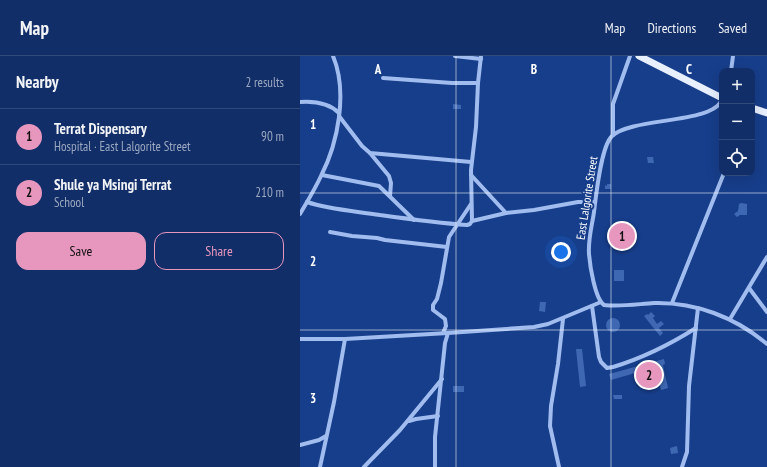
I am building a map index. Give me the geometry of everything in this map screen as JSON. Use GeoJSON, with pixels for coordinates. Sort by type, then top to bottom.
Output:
{"type":"FeatureCollection","features":[{"type":"Feature","properties":{"kind":"main road"},"geometry":{"type":"LineString","coordinates":[[639,56],[719,99]]}},
{"type":"Feature","properties":{"kind":"main road"},"geometry":{"type":"LineString","coordinates":[[755,109],[767,113]]}},
{"type":"Feature","properties":{"kind":"street"},"geometry":{"type":"LineString","coordinates":[[300,214],[322,175],[332,149],[340,114],[339,78],[333,56]]}},
{"type":"Feature","properties":{"kind":"street"},"geometry":{"type":"LineString","coordinates":[[455,56],[481,57],[476,126],[471,162],[472,221]]}},
{"type":"Feature","properties":{"kind":"street"},"geometry":{"type":"LineString","coordinates":[[630,56],[613,104],[613,135],[622,130],[645,123],[671,121],[706,112],[713,109],[719,104]]}},
{"type":"Feature","properties":{"kind":"street"},"geometry":{"type":"LineString","coordinates":[[731,68],[733,56]]}},
{"type":"Feature","properties":{"kind":"street"},"geometry":{"type":"LineString","coordinates":[[382,78],[452,83],[478,83]]}},
{"type":"Feature","properties":{"kind":"street"},"geometry":{"type":"LineString","coordinates":[[300,102],[329,105],[340,114],[362,146],[370,153],[389,176],[390,196]]}},
{"type":"Feature","properties":{"kind":"street","name":"East Lalgorite Street"},"geometry":{"type":"LineString","coordinates":[[601,302],[598,298],[589,254],[590,227],[605,148],[613,135]]}},
{"type":"Feature","properties":{"kind":"street"},"geometry":{"type":"LineString","coordinates":[[370,153],[471,162]]}},
{"type":"Feature","properties":{"kind":"street"},"geometry":{"type":"LineString","coordinates":[[322,175],[379,186],[390,185]]}},
{"type":"Feature","properties":{"kind":"street"},"geometry":{"type":"LineString","coordinates":[[471,175],[506,212]]}},
{"type":"Feature","properties":{"kind":"street"},"geometry":{"type":"LineString","coordinates":[[672,303],[723,176]]}},
{"type":"Feature","properties":{"kind":"street"},"geometry":{"type":"LineString","coordinates":[[379,186],[414,220]]}},
{"type":"Feature","properties":{"kind":"street"},"geometry":{"type":"LineString","coordinates":[[307,202],[320,206],[414,220],[469,225],[472,221],[506,212],[534,210],[578,202],[595,202]]}},
{"type":"Feature","properties":{"kind":"street"},"geometry":{"type":"LineString","coordinates":[[435,467],[435,437],[446,339],[446,323],[444,317],[433,310],[432,307],[438,295],[449,237],[471,204]]}},
{"type":"Feature","properties":{"kind":"street"},"geometry":{"type":"LineString","coordinates":[[330,232],[446,247]]}},
{"type":"Feature","properties":{"kind":"street"},"geometry":{"type":"LineString","coordinates":[[730,319],[767,257]]}},
{"type":"Feature","properties":{"kind":"street"},"geometry":{"type":"LineString","coordinates":[[749,288],[767,312]]}},
{"type":"Feature","properties":{"kind":"street"},"geometry":{"type":"LineString","coordinates":[[300,339],[455,333],[534,327],[562,319],[601,302],[609,306],[672,303],[698,308],[730,319],[759,337],[767,344]]}},
{"type":"Feature","properties":{"kind":"street"},"geometry":{"type":"LineString","coordinates":[[592,306],[599,356],[601,362],[607,368],[648,355],[674,342],[696,328]]}},
{"type":"Feature","properties":{"kind":"street"},"geometry":{"type":"LineString","coordinates":[[682,467],[687,452],[689,386],[698,308]]}},
{"type":"Feature","properties":{"kind":"street"},"geometry":{"type":"LineString","coordinates":[[558,467],[550,426],[551,406],[558,364],[562,319]]}},
{"type":"Feature","properties":{"kind":"street"},"geometry":{"type":"LineString","coordinates":[[446,323],[455,333]]}},
{"type":"Feature","properties":{"kind":"street"},"geometry":{"type":"LineString","coordinates":[[320,467],[334,402],[345,338]]}},
{"type":"Feature","properties":{"kind":"street"},"geometry":{"type":"LineString","coordinates":[[364,467],[408,422],[442,378]]}},
{"type":"Feature","properties":{"kind":"street"},"geometry":{"type":"LineString","coordinates":[[408,422],[416,419],[438,416]]}},
{"type":"Feature","properties":{"kind":"street"},"geometry":{"type":"LineString","coordinates":[[300,445],[319,440],[326,436]]}},
{"type":"Feature","properties":{"kind":"building"},"geometry":{"type":"Polygon","coordinates":[[[453,104],[461,105],[461,109],[453,109],[453,104]]]}},
{"type":"Feature","properties":{"kind":"building"},"geometry":{"type":"Polygon","coordinates":[[[647,157],[653,157],[654,163],[648,163],[647,157]]]}},
{"type":"Feature","properties":{"kind":"building"},"geometry":{"type":"Polygon","coordinates":[[[607,184],[611,184],[611,189],[605,189],[605,185],[607,186],[607,184]]]}},
{"type":"Feature","properties":{"kind":"building"},"geometry":{"type":"Polygon","coordinates":[[[739,204],[747,204],[747,215],[740,215],[737,217],[734,214],[738,211],[739,204]]]}},
{"type":"Feature","properties":{"kind":"building"},"geometry":{"type":"Polygon","coordinates":[[[622,229],[628,229],[630,241],[615,241],[614,232],[622,231],[622,229]]]}},
{"type":"Feature","properties":{"kind":"building"},"geometry":{"type":"Polygon","coordinates":[[[614,270],[624,270],[624,281],[614,281],[614,270]]]}},
{"type":"Feature","properties":{"kind":"building"},"geometry":{"type":"Polygon","coordinates":[[[540,302],[546,302],[545,312],[539,311],[540,302]]]}},
{"type":"Feature","properties":{"kind":"building"},"geometry":{"type":"Polygon","coordinates":[[[651,312],[655,316],[653,318],[657,324],[661,321],[664,324],[659,328],[663,333],[660,336],[644,316],[651,312]]]}},
{"type":"Feature","properties":{"kind":"building"},"geometry":{"type":"Polygon","coordinates":[[[613,318],[618,320],[620,325],[618,330],[613,332],[608,330],[606,325],[608,320],[613,318]]]}},
{"type":"Feature","properties":{"kind":"building"},"geometry":{"type":"Polygon","coordinates":[[[576,349],[582,349],[586,386],[580,387],[576,349]]]}},
{"type":"Feature","properties":{"kind":"building"},"geometry":{"type":"Polygon","coordinates":[[[664,359],[665,364],[663,365],[668,388],[661,390],[656,367],[611,380],[609,374],[664,359]]]}},
{"type":"Feature","properties":{"kind":"building"},"geometry":{"type":"Polygon","coordinates":[[[453,386],[464,386],[464,392],[453,392],[453,386]]]}},
{"type":"Feature","properties":{"kind":"building"},"geometry":{"type":"Polygon","coordinates":[[[613,395],[622,395],[622,399],[614,399],[613,395]]]}},
{"type":"Feature","properties":{"kind":"building"},"geometry":{"type":"Polygon","coordinates":[[[677,446],[678,453],[671,454],[670,448],[677,446]]]}},
{"type":"Feature","properties":{"kind":"place","name":"Terrat Dispensary"},"geometry":{"type":"Point","coordinates":[622,236]}},
{"type":"Feature","properties":{"kind":"place","name":"Shule ya Msingi Terrat"},"geometry":{"type":"Point","coordinates":[649,375]}}]}
